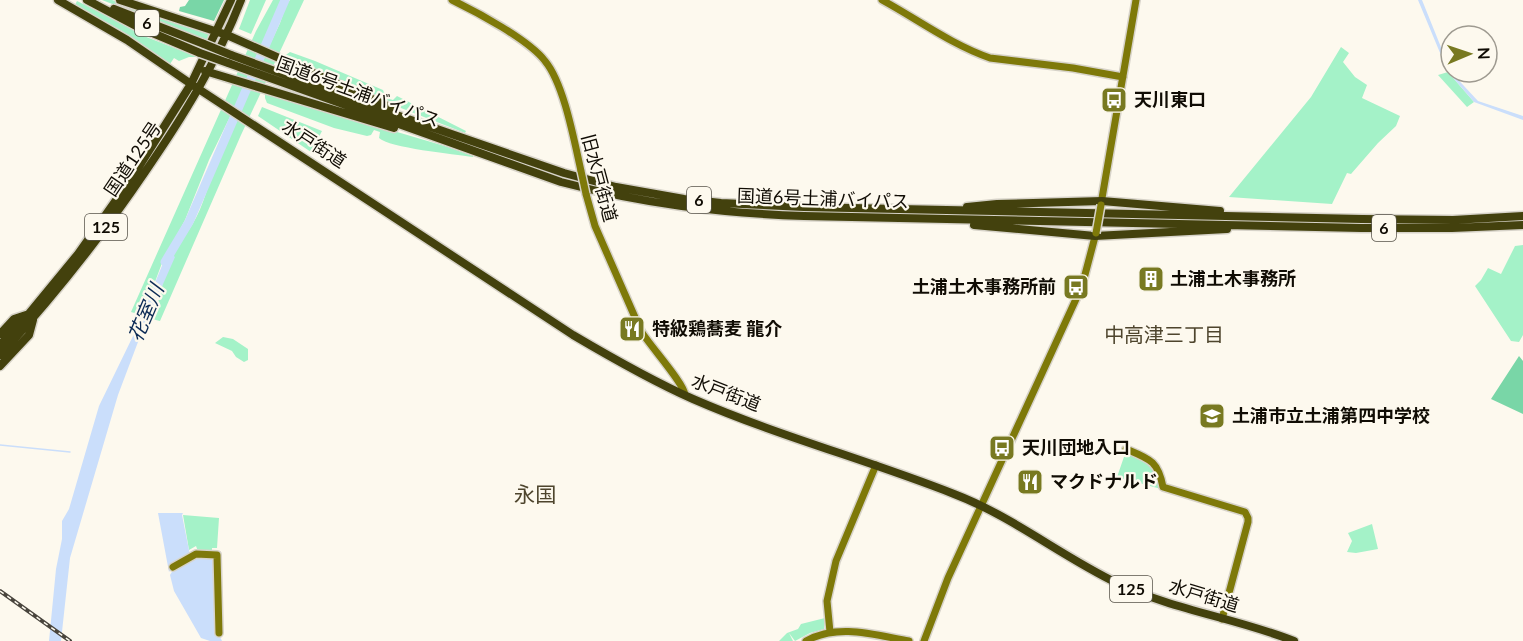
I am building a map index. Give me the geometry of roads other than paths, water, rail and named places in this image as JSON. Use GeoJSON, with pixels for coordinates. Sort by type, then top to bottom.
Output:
{"type":"FeatureCollection","features":[{"type":"Feature","properties":{"kind":"highway","name":"水戸街道"},"geometry":{"type":"LineString","coordinates":[[58,0],[127,40],[573,335],[626,366],[724,411],[935,486],[982,506],[1117,583],[1161,601],[1294,641]]}},
{"type":"Feature","properties":{"kind":"highway","name":"国道6号土浦バイパス"},"geometry":{"type":"LineString","coordinates":[[89,0],[202,49],[469,150],[561,182],[646,202],[757,214],[944,219],[1452,228],[1523,225]]}},
{"type":"Feature","properties":{"kind":"highway"},"geometry":{"type":"LineString","coordinates":[[120,0],[236,39],[382,104],[443,128],[455,136]]}},
{"type":"Feature","properties":{"kind":"highway"},"geometry":{"type":"LineString","coordinates":[[195,87],[199,69],[231,0]]}},
{"type":"Feature","properties":{"kind":"highway"},"geometry":{"type":"LineString","coordinates":[[195,87],[208,72],[241,0]]}},
{"type":"Feature","properties":{"kind":"highway"},"geometry":{"type":"LineString","coordinates":[[199,69],[469,150]]}},
{"type":"Feature","properties":{"kind":"highway","name":"国道6号土浦バイパス"},"geometry":{"type":"LineString","coordinates":[[268,73],[564,173],[666,196],[721,203],[1262,217],[1453,220],[1523,216]]}},
{"type":"Feature","properties":{"kind":"highway","name":"国道125号"},"geometry":{"type":"LineString","coordinates":[[0,355],[107,215],[195,87]]}},
{"type":"Feature","properties":{"kind":"highway"},"geometry":{"type":"LineString","coordinates":[[952,210],[997,204],[1101,203],[1217,211],[1262,217]]}},
{"type":"Feature","properties":{"kind":"highway"},"geometry":{"type":"LineString","coordinates":[[944,219],[965,224],[1095,235],[1218,230],[1245,225]]}},
{"type":"Feature","properties":{"kind":"highway"},"geometry":{"type":"LineString","coordinates":[[0,334],[14,319],[31,317],[29,335],[0,366]]}},
{"type":"Feature","properties":{"kind":"highway","name":"国道125号"},"geometry":{"type":"LineString","coordinates":[[0,345],[31,317]]}},
{"type":"Feature","properties":{"kind":"street","name":"旧水戸街道"},"geometry":{"type":"LineString","coordinates":[[452,0],[493,22],[527,45],[545,61],[560,92],[595,226],[627,302],[649,345],[674,375],[684,389],[685,395]]}},
{"type":"Feature","properties":{"kind":"street"},"geometry":{"type":"LineString","coordinates":[[882,0],[977,54],[990,58],[1073,68],[1123,77]]}},
{"type":"Feature","properties":{"kind":"street"},"geometry":{"type":"LineString","coordinates":[[924,641],[948,578],[1082,286],[1095,235],[1136,0]]}},
{"type":"Feature","properties":{"kind":"street"},"geometry":{"type":"LineString","coordinates":[[668,387],[673,382],[674,375]]}},
{"type":"Feature","properties":{"kind":"street"},"geometry":{"type":"LineString","coordinates":[[1126,449],[1150,460],[1158,468],[1163,487],[1245,512],[1248,515],[1222,618]]}},
{"type":"Feature","properties":{"kind":"street"},"geometry":{"type":"LineString","coordinates":[[830,632],[827,601],[836,561],[876,465]]}},
{"type":"Feature","properties":{"kind":"street"},"geometry":{"type":"LineString","coordinates":[[173,567],[196,555],[217,555],[219,633]]}},
{"type":"Feature","properties":{"kind":"street"},"geometry":{"type":"LineString","coordinates":[[806,641],[830,632],[862,633],[909,641]]}},
{"type":"Feature","properties":{"kind":"water"},"geometry":{"type":"Polygon","coordinates":[[[1418,0],[1422,0],[1439,42],[1439,50],[1418,0]]]}},
{"type":"Feature","properties":{"kind":"water"},"geometry":{"type":"Polygon","coordinates":[[[1458,84],[1462,84],[1478,101],[1523,116],[1523,120],[1474,102],[1458,84]]]}},
{"type":"Feature","properties":{"kind":"water"},"geometry":{"type":"Polygon","coordinates":[[[168,251],[175,257],[141,334],[118,395],[70,558],[61,641],[49,641],[56,569],[62,539],[62,521],[69,509],[99,406],[134,334],[168,251]]]}},
{"type":"Feature","properties":{"kind":"water"},"geometry":{"type":"Polygon","coordinates":[[[158,513],[183,513],[190,555],[173,566],[169,572],[158,513]]]}},
{"type":"Feature","properties":{"kind":"water"},"geometry":{"type":"Polygon","coordinates":[[[216,556],[218,633],[222,641],[210,641],[201,638],[174,591],[170,575],[184,562],[216,556]]]}},
{"type":"Feature","properties":{"kind":"waterway","name":"花室川"},"geometry":{"type":"LineString","coordinates":[[165,262],[189,222],[285,0]]}},
{"type":"Feature","properties":{"kind":"waterway"},"geometry":{"type":"LineString","coordinates":[[0,445],[70,452]]}},
{"type":"Feature","properties":{"kind":"railway"},"geometry":{"type":"LineString","coordinates":[[0,591],[70,641]]}},
{"type":"Feature","properties":{"kind":"place","name":"天川東口"},"geometry":{"type":"Point","coordinates":[1114,100]}},
{"type":"Feature","properties":{"kind":"place","name":"土浦土木事務所"},"geometry":{"type":"Point","coordinates":[1151,279]}},
{"type":"Feature","properties":{"kind":"place","name":"土浦土木事務所前"},"geometry":{"type":"Point","coordinates":[1076,287]}},
{"type":"Feature","properties":{"kind":"place","name":"特級鶏蕎麦 龍介"},"geometry":{"type":"Point","coordinates":[632,329]}},
{"type":"Feature","properties":{"kind":"place","name":"土浦市立土浦第四中学校"},"geometry":{"type":"Point","coordinates":[1212,416]}},
{"type":"Feature","properties":{"kind":"place","name":"天川団地入口"},"geometry":{"type":"Point","coordinates":[1002,448]}},
{"type":"Feature","properties":{"kind":"place","name":"マクドナルド"},"geometry":{"type":"Point","coordinates":[1030,482]}},
{"type":"Feature","properties":{"kind":"district","name":"中高津三丁目"},"geometry":{"type":"Point","coordinates":[1164,335]}},
{"type":"Feature","properties":{"kind":"district","name":"永国"},"geometry":{"type":"Point","coordinates":[535,495]}}]}
